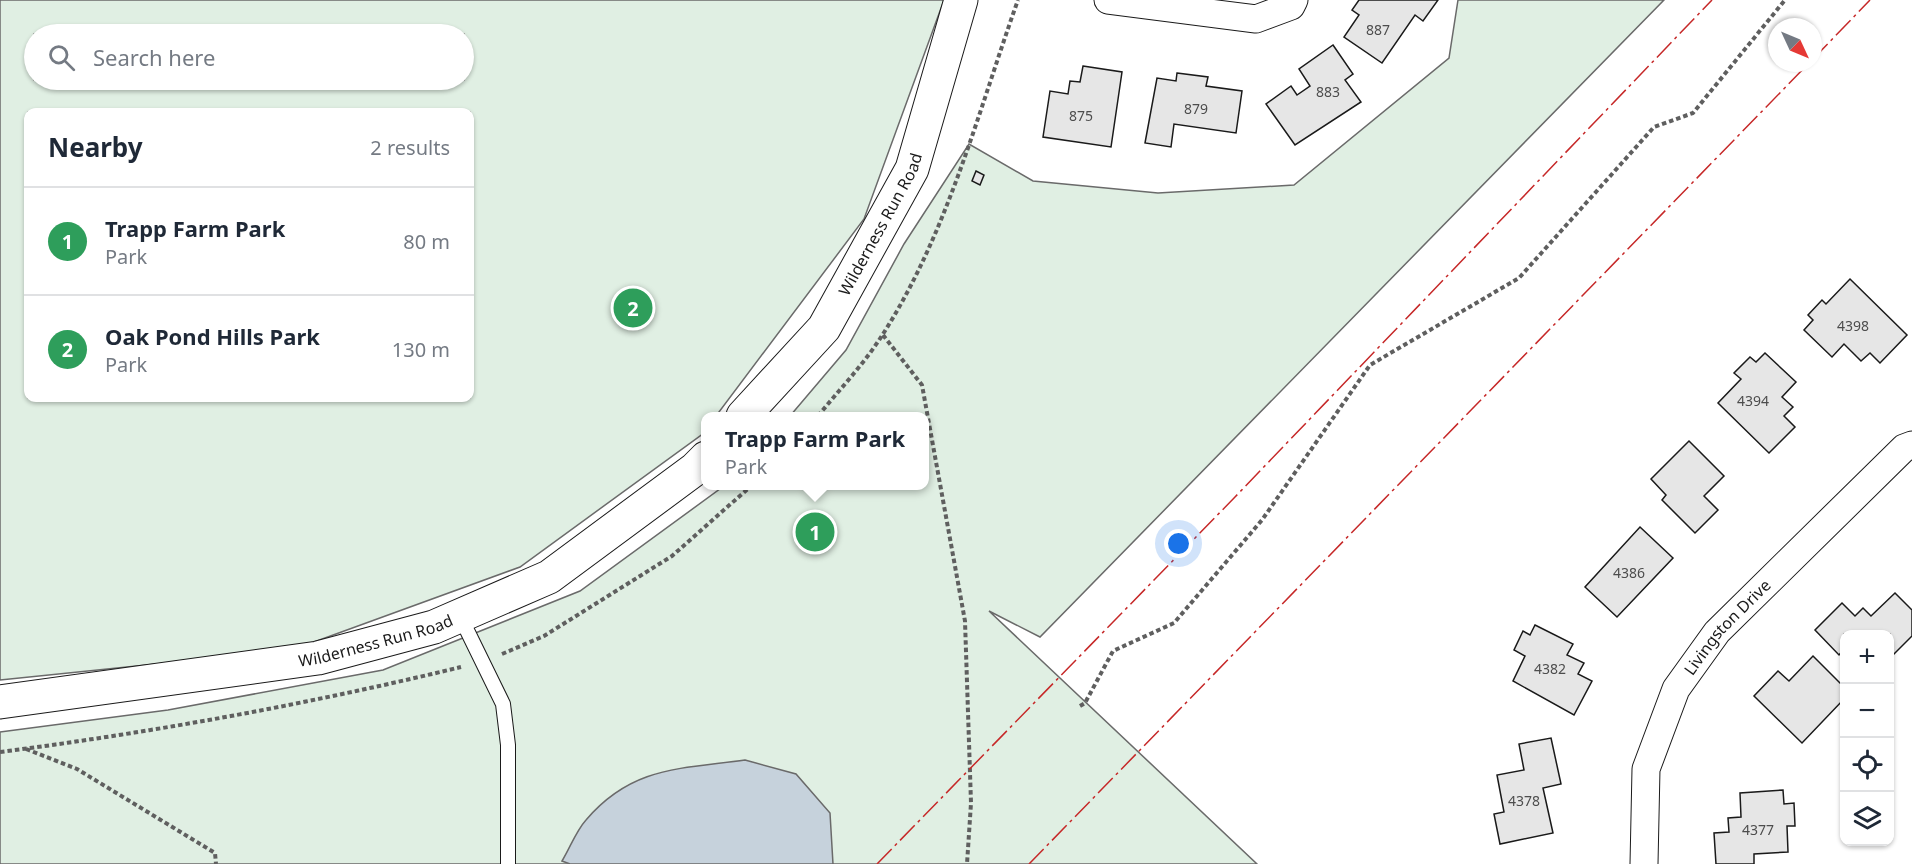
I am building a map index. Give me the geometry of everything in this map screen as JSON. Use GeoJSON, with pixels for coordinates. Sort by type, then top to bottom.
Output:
{"type":"FeatureCollection","features":[{"type":"Feature","properties":{"kind":"street","name":"Wilderness Run Road"},"geometry":{"type":"LineString","coordinates":[[748,412],[824,328],[912,169],[961,0]]}},
{"type":"Feature","properties":{"kind":"street"},"geometry":{"type":"LineString","coordinates":[[1108,0],[1256,19],[1291,6],[1294,0]]}},
{"type":"Feature","properties":{"kind":"street","name":"Livingston Drive"},"geometry":{"type":"LineString","coordinates":[[1644,864],[1646,769],[1676,689],[1718,632],[1904,448],[1912,445]]}},
{"type":"Feature","properties":{"kind":"street","name":"Wilderness Run Road"},"geometry":{"type":"LineString","coordinates":[[0,702],[318,658],[434,627],[549,577],[701,462]]}},
{"type":"Feature","properties":{"kind":"lane"},"geometry":{"type":"LineString","coordinates":[[460,616],[503,704],[508,745],[508,864]]}},
{"type":"Feature","properties":{"kind":"path"},"geometry":{"type":"LineString","coordinates":[[822,412],[883,335],[916,272],[960,174],[1018,0]]}},
{"type":"Feature","properties":{"kind":"path"},"geometry":{"type":"LineString","coordinates":[[1080,706],[1085,703],[1113,651],[1174,623],[1248,537],[1370,365],[1519,278],[1654,127],[1693,113],[1785,0]]}},
{"type":"Feature","properties":{"kind":"path"},"geometry":{"type":"LineString","coordinates":[[883,335],[922,385],[927,412]]}},
{"type":"Feature","properties":{"kind":"path"},"geometry":{"type":"LineString","coordinates":[[929,423],[965,621],[971,803],[967,864]]}},
{"type":"Feature","properties":{"kind":"path"},"geometry":{"type":"LineString","coordinates":[[25,749],[77,770],[215,853],[216,864]]}},
{"type":"Feature","properties":{"kind":"green space"},"geometry":{"type":"Polygon","coordinates":[[[0,0],[944,0],[864,219],[719,412],[701,412],[701,435],[520,567],[292,650],[0,680],[0,0]]]}},
{"type":"Feature","properties":{"kind":"green space"},"geometry":{"type":"Polygon","coordinates":[[[1458,0],[1664,0],[1040,637],[989,611],[1257,864],[0,864],[0,732],[168,710],[383,670],[580,591],[719,490],[929,490],[929,412],[793,412],[846,350],[904,244],[969,144],[1033,181],[1158,193],[1294,185],[1449,58],[1458,0]]]}},
{"type":"Feature","properties":{"kind":"shaded area"},"geometry":{"type":"Polygon","coordinates":[[[745,760],[796,774],[830,813],[833,864],[570,864],[562,861],[582,824],[603,802],[621,789],[659,773],[745,760]]]}},
{"type":"Feature","properties":{"kind":"building"},"geometry":{"type":"Polygon","coordinates":[[[1359,0],[1438,0],[1423,21],[1415,15],[1382,63],[1344,37],[1359,15],[1352,10],[1359,0]]]}},
{"type":"Feature","properties":{"kind":"building"},"geometry":{"type":"Polygon","coordinates":[[[1333,45],[1353,74],[1345,80],[1361,102],[1295,145],[1266,104],[1291,86],[1297,95],[1310,86],[1299,69],[1333,45]]]}},
{"type":"Feature","properties":{"kind":"building"},"geometry":{"type":"Polygon","coordinates":[[[1083,66],[1122,72],[1111,147],[1043,137],[1050,91],[1068,94],[1070,81],[1080,82],[1083,66]]]}},
{"type":"Feature","properties":{"kind":"building"},"geometry":{"type":"Polygon","coordinates":[[[1177,73],[1208,77],[1206,86],[1242,91],[1236,133],[1174,124],[1171,147],[1145,143],[1157,78],[1176,81],[1177,73]]]}},
{"type":"Feature","properties":{"kind":"building"},"geometry":{"type":"Polygon","coordinates":[[[976,171],[984,175],[980,185],[972,181],[976,171]]]}},
{"type":"Feature","properties":{"kind":"building"},"geometry":{"type":"Polygon","coordinates":[[[1850,279],[1907,335],[1880,363],[1870,353],[1861,361],[1844,344],[1832,357],[1804,330],[1813,320],[1808,315],[1822,300],[1826,304],[1850,279]]]}},
{"type":"Feature","properties":{"kind":"building"},"geometry":{"type":"Polygon","coordinates":[[[1765,353],[1796,382],[1782,397],[1793,407],[1784,416],[1795,427],[1769,453],[1718,403],[1741,379],[1734,373],[1750,357],[1756,362],[1765,353]]]}},
{"type":"Feature","properties":{"kind":"building"},"geometry":{"type":"Polygon","coordinates":[[[1689,441],[1724,476],[1704,496],[1718,510],[1695,533],[1662,500],[1666,495],[1651,479],[1689,441]]]}},
{"type":"Feature","properties":{"kind":"building"},"geometry":{"type":"Polygon","coordinates":[[[1640,527],[1673,558],[1617,617],[1585,587],[1640,527]]]}},
{"type":"Feature","properties":{"kind":"building"},"geometry":{"type":"Polygon","coordinates":[[[1895,593],[1912,610],[1912,636],[1894,654],[1894,630],[1840,630],[1839,655],[1815,630],[1842,603],[1855,616],[1863,608],[1871,616],[1895,593]]]}},
{"type":"Feature","properties":{"kind":"building"},"geometry":{"type":"Polygon","coordinates":[[[1535,625],[1573,644],[1567,655],[1584,663],[1578,674],[1592,681],[1574,715],[1513,681],[1525,656],[1514,650],[1523,631],[1530,635],[1535,625]]]}},
{"type":"Feature","properties":{"kind":"building"},"geometry":{"type":"Polygon","coordinates":[[[1813,656],[1840,683],[1840,703],[1802,743],[1754,696],[1778,671],[1789,681],[1813,656]]]}},
{"type":"Feature","properties":{"kind":"building"},"geometry":{"type":"Polygon","coordinates":[[[1551,738],[1561,784],[1543,788],[1553,833],[1500,844],[1494,814],[1504,812],[1497,775],[1524,770],[1519,744],[1551,738]]]}},
{"type":"Feature","properties":{"kind":"building"},"geometry":{"type":"Polygon","coordinates":[[[1783,790],[1784,804],[1794,803],[1795,826],[1787,826],[1788,852],[1754,854],[1754,864],[1716,864],[1714,833],[1729,832],[1728,818],[1741,817],[1740,793],[1783,790]]]}},
{"type":"Feature","properties":{"kind":"power"},"geometry":{"type":"LineString","coordinates":[[877,864],[1235,497],[1712,0]]}},
{"type":"Feature","properties":{"kind":"power"},"geometry":{"type":"LineString","coordinates":[[1822,50],[1870,0]]}},
{"type":"Feature","properties":{"kind":"power"},"geometry":{"type":"LineString","coordinates":[[1029,864],[1800,72]]}},
{"type":"Feature","properties":{"kind":"place","name":"Oak Pond Hills Park"},"geometry":{"type":"Point","coordinates":[633,308]}},
{"type":"Feature","properties":{"kind":"place","name":"Trapp Farm Park"},"geometry":{"type":"Point","coordinates":[815,532]}}]}
